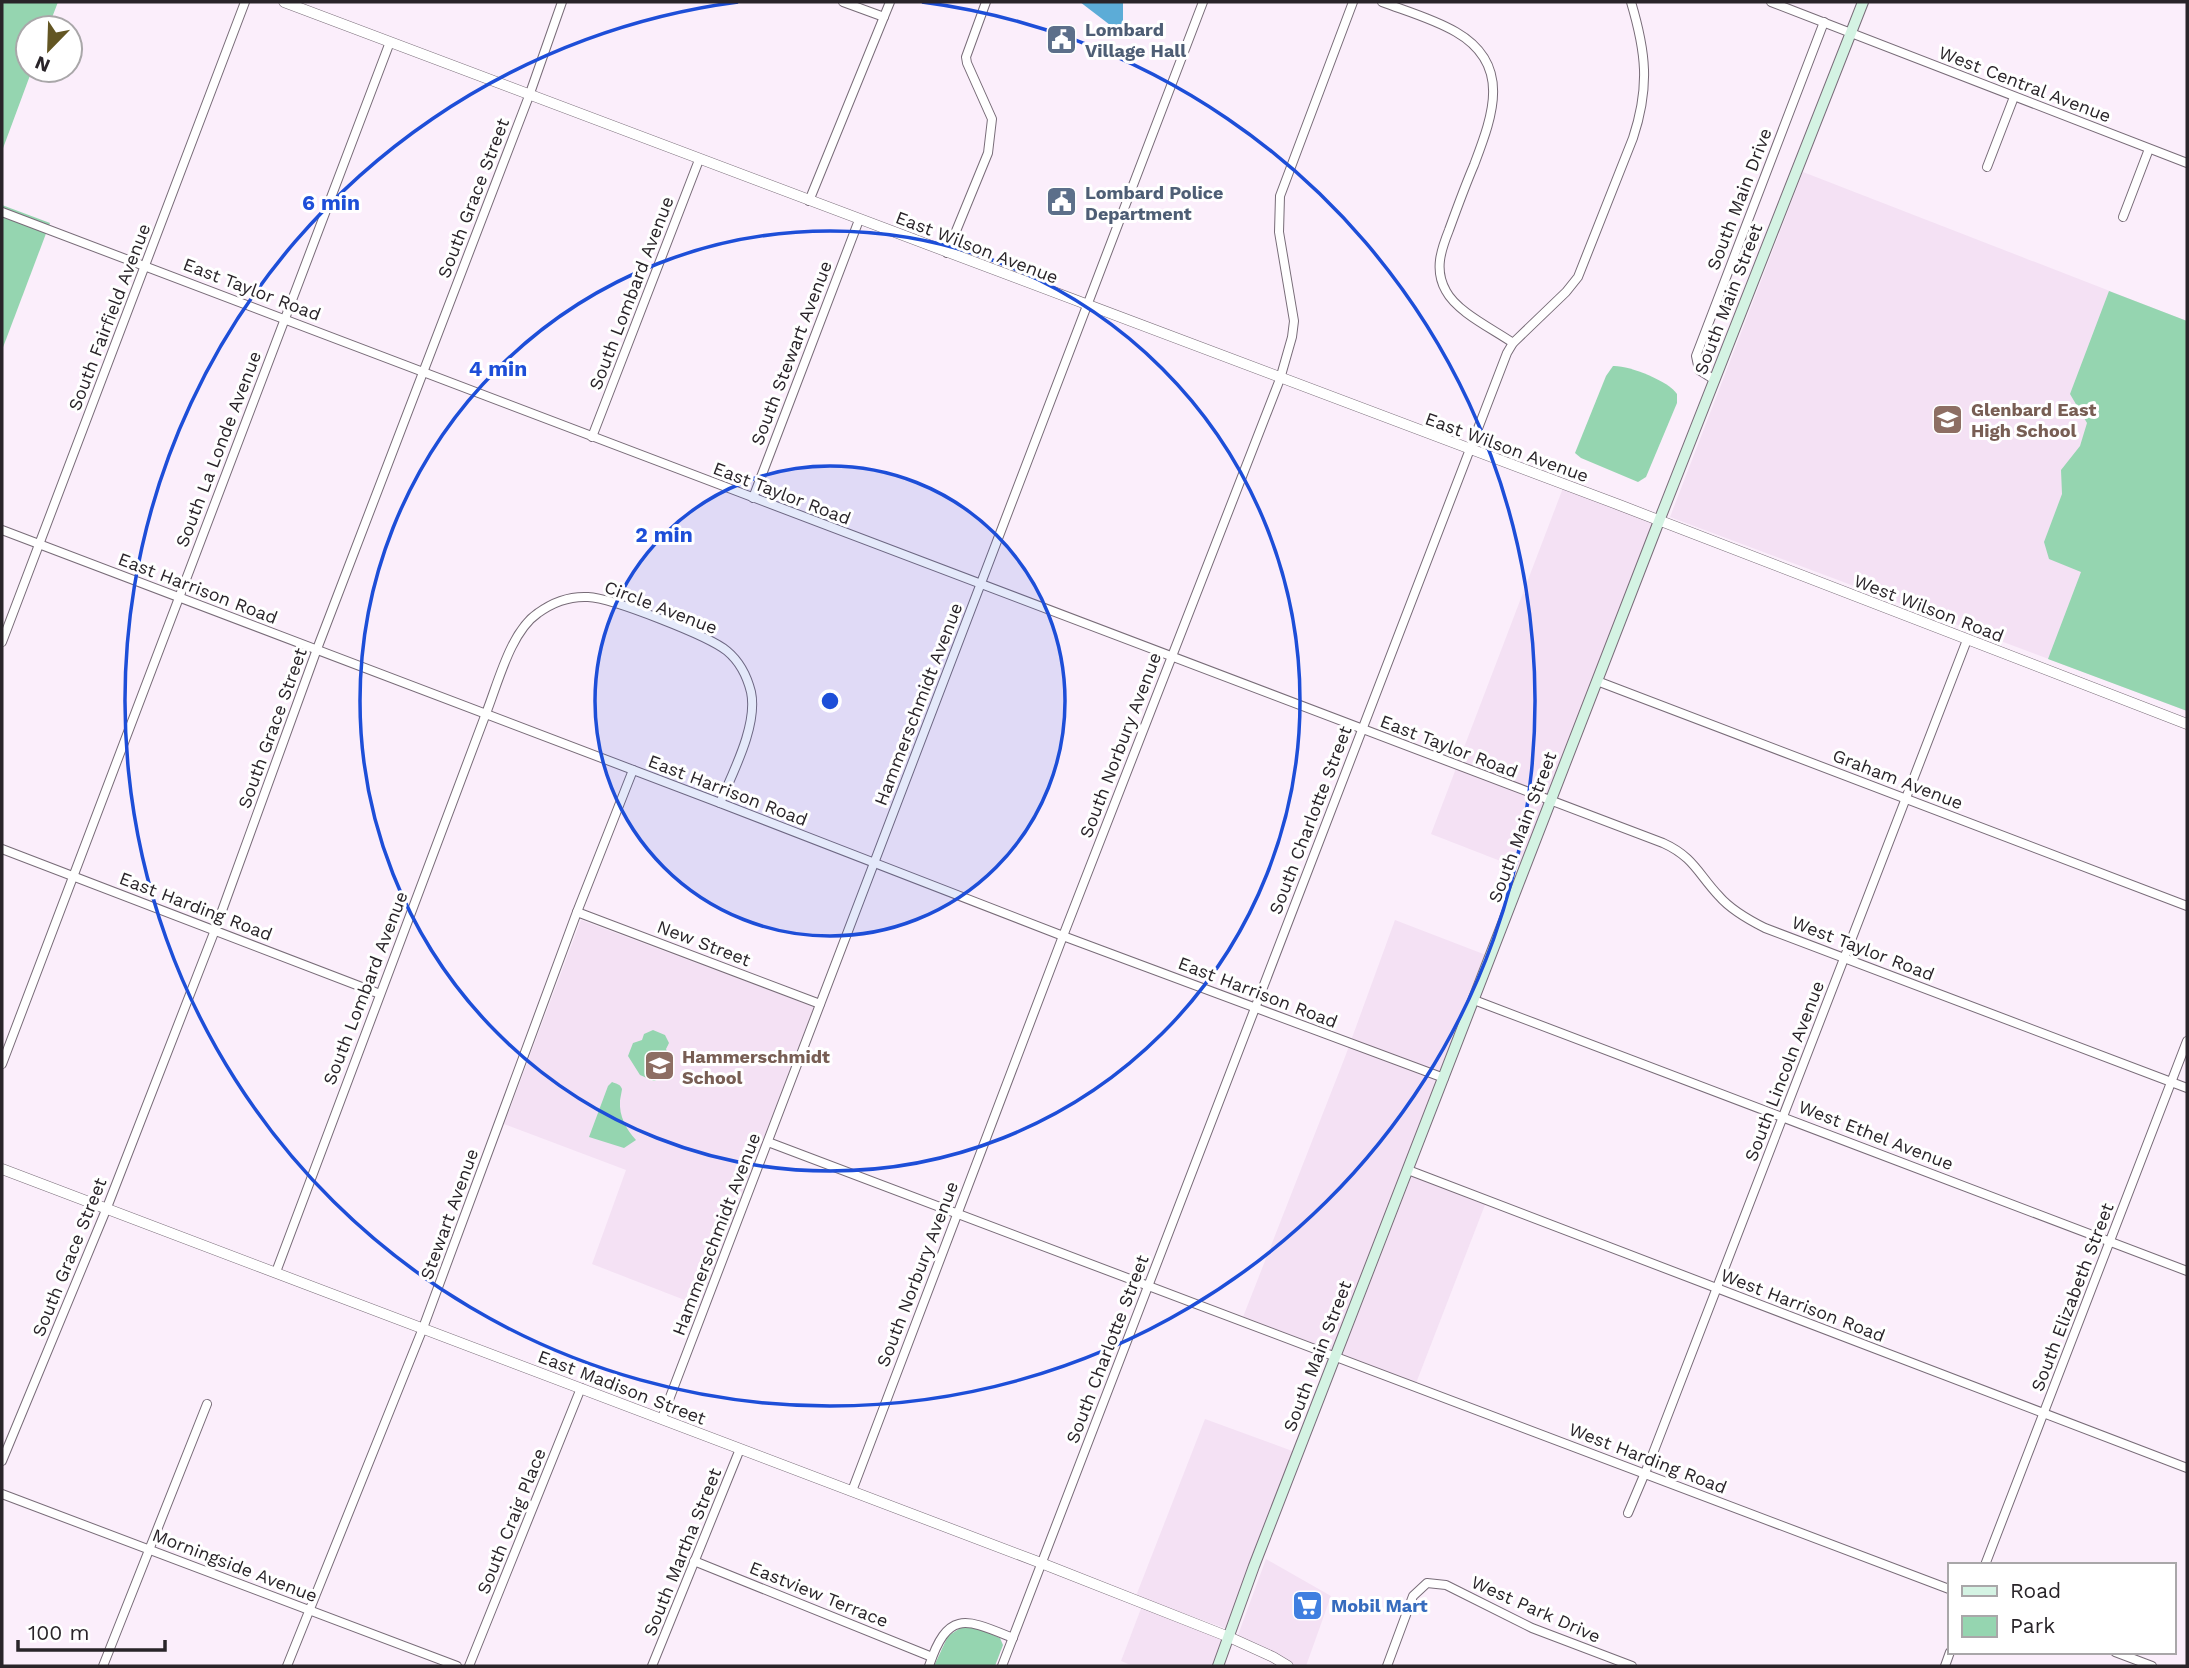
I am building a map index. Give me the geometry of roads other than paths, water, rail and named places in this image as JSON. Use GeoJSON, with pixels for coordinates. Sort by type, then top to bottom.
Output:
{"type":"FeatureCollection","features":[{"type":"Feature","properties":{"kind":"main road","name":"South Main Street"},"geometry":{"type":"LineString","coordinates":[[1218,1666],[1254,1566],[1659,521],[1863,2]]}},
{"type":"Feature","properties":{"kind":"street","name":"South Fairfield Avenue"},"geometry":{"type":"LineString","coordinates":[[2,642],[245,2]]}},
{"type":"Feature","properties":{"kind":"street","name":"East Wilson Avenue"},"geometry":{"type":"LineString","coordinates":[[284,2],[1659,521]]}},
{"type":"Feature","properties":{"kind":"street","name":"South Grace Street"},"geometry":{"type":"LineString","coordinates":[[2,1461],[106,1210],[215,930],[317,649],[529,96],[562,2]]}},
{"type":"Feature","properties":{"kind":"street"},"geometry":{"type":"LineString","coordinates":[[844,2],[884,17]]}},
{"type":"Feature","properties":{"kind":"street"},"geometry":{"type":"LineString","coordinates":[[808,201],[890,2]]}},
{"type":"Feature","properties":{"kind":"street"},"geometry":{"type":"LineString","coordinates":[[947,253],[988,153],[992,136],[992,119],[966,57],[986,2]]}},
{"type":"Feature","properties":{"kind":"street","name":"Hammerschmidt Avenue"},"geometry":{"type":"LineString","coordinates":[[662,1418],[1203,2]]}},
{"type":"Feature","properties":{"kind":"street","name":"South Norbury Avenue"},"geometry":{"type":"LineString","coordinates":[[852,1491],[1063,936],[1280,379],[1294,321],[1279,232],[1280,196],[1353,2]]}},
{"type":"Feature","properties":{"kind":"street"},"geometry":{"type":"LineString","coordinates":[[1382,2],[1457,32],[1470,42],[1488,66],[1493,89],[1492,116],[1444,243],[1439,270],[1443,286],[1454,302],[1513,343]]}},
{"type":"Feature","properties":{"kind":"street","name":"South Charlotte Street"},"geometry":{"type":"LineString","coordinates":[[1002,1666],[1254,1007],[1513,343],[1578,277],[1633,138],[1640,118],[1645,73],[1642,41],[1631,2]]}},
{"type":"Feature","properties":{"kind":"street","name":"West Central Avenue"},"geometry":{"type":"LineString","coordinates":[[1771,2],[2187,163]]}},
{"type":"Feature","properties":{"kind":"street","name":"South Main Drive"},"geometry":{"type":"LineString","coordinates":[[1715,380],[1699,370],[1696,356],[1824,22]]}},
{"type":"Feature","properties":{"kind":"street","name":"South La Londe Avenue"},"geometry":{"type":"LineString","coordinates":[[2,1063],[390,42]]}},
{"type":"Feature","properties":{"kind":"street"},"geometry":{"type":"LineString","coordinates":[[1987,167],[2014,97]]}},
{"type":"Feature","properties":{"kind":"street"},"geometry":{"type":"LineString","coordinates":[[2123,217],[2149,149]]}},
{"type":"Feature","properties":{"kind":"street","name":"South Lombard Avenue"},"geometry":{"type":"LineString","coordinates":[[592,438],[699,160]]}},
{"type":"Feature","properties":{"kind":"street","name":"East Taylor Road"},"geometry":{"type":"LineString","coordinates":[[2,212],[424,370],[449,383],[592,438],[1551,802]]}},
{"type":"Feature","properties":{"kind":"street","name":"South Stewart Avenue"},"geometry":{"type":"LineString","coordinates":[[753,498],[859,220]]}},
{"type":"Feature","properties":{"kind":"street","name":"West Wilson Road"},"geometry":{"type":"LineString","coordinates":[[1659,521],[2187,724]]}},
{"type":"Feature","properties":{"kind":"street","name":"East Harrison Road"},"geometry":{"type":"LineString","coordinates":[[2,530],[1063,936],[1444,1078]]}},
{"type":"Feature","properties":{"kind":"street","name":"Circle Avenue"},"geometry":{"type":"LineString","coordinates":[[485,716],[515,640],[534,616],[555,602],[574,597],[610,601],[707,638],[733,657],[746,676],[752,701],[751,722],[720,803]]}},
{"type":"Feature","properties":{"kind":"street","name":"South Lincoln Avenue"},"geometry":{"type":"LineString","coordinates":[[1628,1513],[1967,640]]}},
{"type":"Feature","properties":{"kind":"street","name":"Graham Avenue"},"geometry":{"type":"LineString","coordinates":[[1597,681],[2187,906]]}},
{"type":"Feature","properties":{"kind":"street","name":"South Lombard Avenue"},"geometry":{"type":"LineString","coordinates":[[276,1272],[485,716]]}},
{"type":"Feature","properties":{"kind":"street","name":"Stewart Avenue"},"geometry":{"type":"LineString","coordinates":[[287,1666],[423,1328],[633,771]]}},
{"type":"Feature","properties":{"kind":"street","name":"West Taylor Road"},"geometry":{"type":"LineString","coordinates":[[1551,802],[1671,847],[1698,868],[1719,897],[1750,921],[2187,1088]]}},
{"type":"Feature","properties":{"kind":"street","name":"East Harding Road"},"geometry":{"type":"LineString","coordinates":[[2,849],[380,994]]}},
{"type":"Feature","properties":{"kind":"street","name":"New Street"},"geometry":{"type":"LineString","coordinates":[[578,912],[820,1004]]}},
{"type":"Feature","properties":{"kind":"street","name":"West Ethel Avenue"},"geometry":{"type":"LineString","coordinates":[[1474,1000],[2187,1270]]}},
{"type":"Feature","properties":{"kind":"street","name":"South Elizabeth Street"},"geometry":{"type":"LineString","coordinates":[[1987,1563],[2187,1041]]}},
{"type":"Feature","properties":{"kind":"street"},"geometry":{"type":"LineString","coordinates":[[768,1142],[1336,1357]]}},
{"type":"Feature","properties":{"kind":"street","name":"East Madison Street"},"geometry":{"type":"LineString","coordinates":[[2,1169],[1041,1563],[1229,1637],[1288,1666]]}},
{"type":"Feature","properties":{"kind":"street","name":"West Harrison Road"},"geometry":{"type":"LineString","coordinates":[[1408,1170],[2187,1468]]}},
{"type":"Feature","properties":{"kind":"street","name":"West Harding Road"},"geometry":{"type":"LineString","coordinates":[[1336,1357],[1948,1589]]}},
{"type":"Feature","properties":{"kind":"street","name":"South Craig Place"},"geometry":{"type":"LineString","coordinates":[[469,1666],[581,1388]]}},
{"type":"Feature","properties":{"kind":"street"},"geometry":{"type":"LineString","coordinates":[[103,1666],[207,1404]]}},
{"type":"Feature","properties":{"kind":"street","name":"South Martha Street"},"geometry":{"type":"LineString","coordinates":[[652,1666],[740,1449]]}},
{"type":"Feature","properties":{"kind":"street","name":"Morningside Avenue"},"geometry":{"type":"LineString","coordinates":[[2,1494],[457,1666]]}},
{"type":"Feature","properties":{"kind":"street","name":"Eastview Terrace"},"geometry":{"type":"LineString","coordinates":[[694,1561],[932,1657]]}},
{"type":"Feature","properties":{"kind":"street","name":"West Park Drive"},"geometry":{"type":"LineString","coordinates":[[1387,1666],[1413,1596],[1427,1583],[1446,1585],[1532,1628],[1632,1666]]}},
{"type":"Feature","properties":{"kind":"street"},"geometry":{"type":"LineString","coordinates":[[929,1666],[945,1632],[964,1622],[1013,1638]]}},
{"type":"Feature","properties":{"kind":"street"},"geometry":{"type":"LineString","coordinates":[[2120,1654],[2152,1666]]}},
{"type":"Feature","properties":{"kind":"water"},"geometry":{"type":"Polygon","coordinates":[[[1080,2],[1123,2],[1123,23],[1114,28],[1080,2]]]}},
{"type":"Feature","properties":{"kind":"place","name":"Lombard Village Hall"},"geometry":{"type":"Point","coordinates":[1062,39]}},
{"type":"Feature","properties":{"kind":"place","name":"Lombard Police Department"},"geometry":{"type":"Point","coordinates":[1062,202]}},
{"type":"Feature","properties":{"kind":"place","name":"Glenbard East High School"},"geometry":{"type":"Point","coordinates":[1948,419]}},
{"type":"Feature","properties":{"kind":"place","name":"Hammerschmidt School"},"geometry":{"type":"Point","coordinates":[659,1066]}},
{"type":"Feature","properties":{"kind":"place","name":"Mobil Mart"},"geometry":{"type":"Point","coordinates":[1308,1605]}}]}
